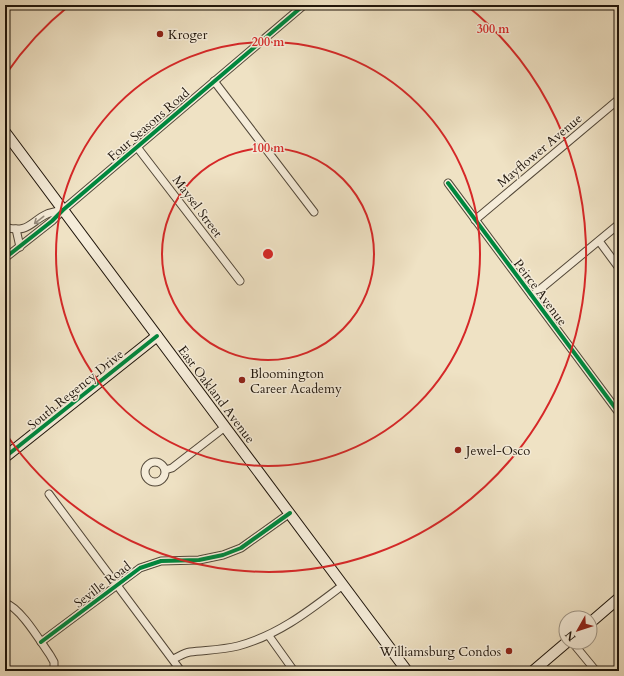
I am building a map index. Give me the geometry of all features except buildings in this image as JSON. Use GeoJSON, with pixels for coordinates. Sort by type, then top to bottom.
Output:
{"type":"FeatureCollection","features":[{"type":"Feature","properties":{"kind":"main road","name":"East Oakland Avenue"},"geometry":{"type":"LineString","coordinates":[[5,132],[407,671]]}},
{"type":"Feature","properties":{"kind":"main road","name":"South Regency Drive"},"geometry":{"type":"LineString","coordinates":[[5,457],[157,336]]}},
{"type":"Feature","properties":{"kind":"main road"},"geometry":{"type":"LineString","coordinates":[[598,616],[619,598]]}},
{"type":"Feature","properties":{"kind":"main road"},"geometry":{"type":"LineString","coordinates":[[533,671],[558,650]]}},
{"type":"Feature","properties":{"kind":"street","name":"Four Seasons Road"},"geometry":{"type":"LineString","coordinates":[[5,258],[52,221],[137,146],[304,5]]}},
{"type":"Feature","properties":{"kind":"street"},"geometry":{"type":"LineString","coordinates":[[214,82],[314,212]]}},
{"type":"Feature","properties":{"kind":"street","name":"Mayflower Avenue"},"geometry":{"type":"LineString","coordinates":[[476,220],[619,99]]}},
{"type":"Feature","properties":{"kind":"street","name":"Maysel Street"},"geometry":{"type":"LineString","coordinates":[[137,146],[240,281]]}},
{"type":"Feature","properties":{"kind":"street","name":"Peirce Avenue"},"geometry":{"type":"LineString","coordinates":[[448,183],[619,413]]}},
{"type":"Feature","properties":{"kind":"street","name":"Four Seasons Road"},"geometry":{"type":"LineString","coordinates":[[5,227],[16,229],[33,224],[46,214],[63,210]]}},
{"type":"Feature","properties":{"kind":"street"},"geometry":{"type":"LineString","coordinates":[[532,296],[619,224]]}},
{"type":"Feature","properties":{"kind":"street"},"geometry":{"type":"LineString","coordinates":[[16,229],[20,247]]}},
{"type":"Feature","properties":{"kind":"street"},"geometry":{"type":"LineString","coordinates":[[599,241],[619,268]]}},
{"type":"Feature","properties":{"kind":"street"},"geometry":{"type":"LineString","coordinates":[[165,470],[172,468],[225,427]]}},
{"type":"Feature","properties":{"kind":"street"},"geometry":{"type":"LineString","coordinates":[[49,494],[181,671]]}},
{"type":"Feature","properties":{"kind":"street","name":"Seville Road"},"geometry":{"type":"LineString","coordinates":[[41,642],[135,572],[150,564],[161,561],[208,559],[240,548],[290,513]]}},
{"type":"Feature","properties":{"kind":"street"},"geometry":{"type":"LineString","coordinates":[[172,659],[189,652],[214,651],[236,647],[269,636],[296,621],[343,585]]}},
{"type":"Feature","properties":{"kind":"street"},"geometry":{"type":"LineString","coordinates":[[5,603],[10,605],[18,612],[41,642],[52,658],[54,671]]}},
{"type":"Feature","properties":{"kind":"street"},"geometry":{"type":"LineString","coordinates":[[269,636],[294,671]]}},
{"type":"Feature","properties":{"kind":"street"},"geometry":{"type":"LineString","coordinates":[[579,650],[596,671]]}},
{"type":"Feature","properties":{"kind":"cycle path"},"geometry":{"type":"LineString","coordinates":[[5,258],[52,221],[304,5]]}},
{"type":"Feature","properties":{"kind":"cycle path"},"geometry":{"type":"LineString","coordinates":[[448,183],[619,413]]}},
{"type":"Feature","properties":{"kind":"cycle path"},"geometry":{"type":"LineString","coordinates":[[5,457],[157,336]]}},
{"type":"Feature","properties":{"kind":"cycle path"},"geometry":{"type":"LineString","coordinates":[[41,642],[140,568],[161,561],[199,560],[223,555],[241,548],[290,513]]}},
{"type":"Feature","properties":{"kind":"place","name":"Kroger"},"geometry":{"type":"Point","coordinates":[160,34]}},
{"type":"Feature","properties":{"kind":"place","name":"Bloomington Career Academy"},"geometry":{"type":"Point","coordinates":[242,380]}},
{"type":"Feature","properties":{"kind":"place","name":"Jewel-Osco"},"geometry":{"type":"Point","coordinates":[458,450]}},
{"type":"Feature","properties":{"kind":"place","name":"Williamsburg Condos"},"geometry":{"type":"Point","coordinates":[509,651]}}]}
